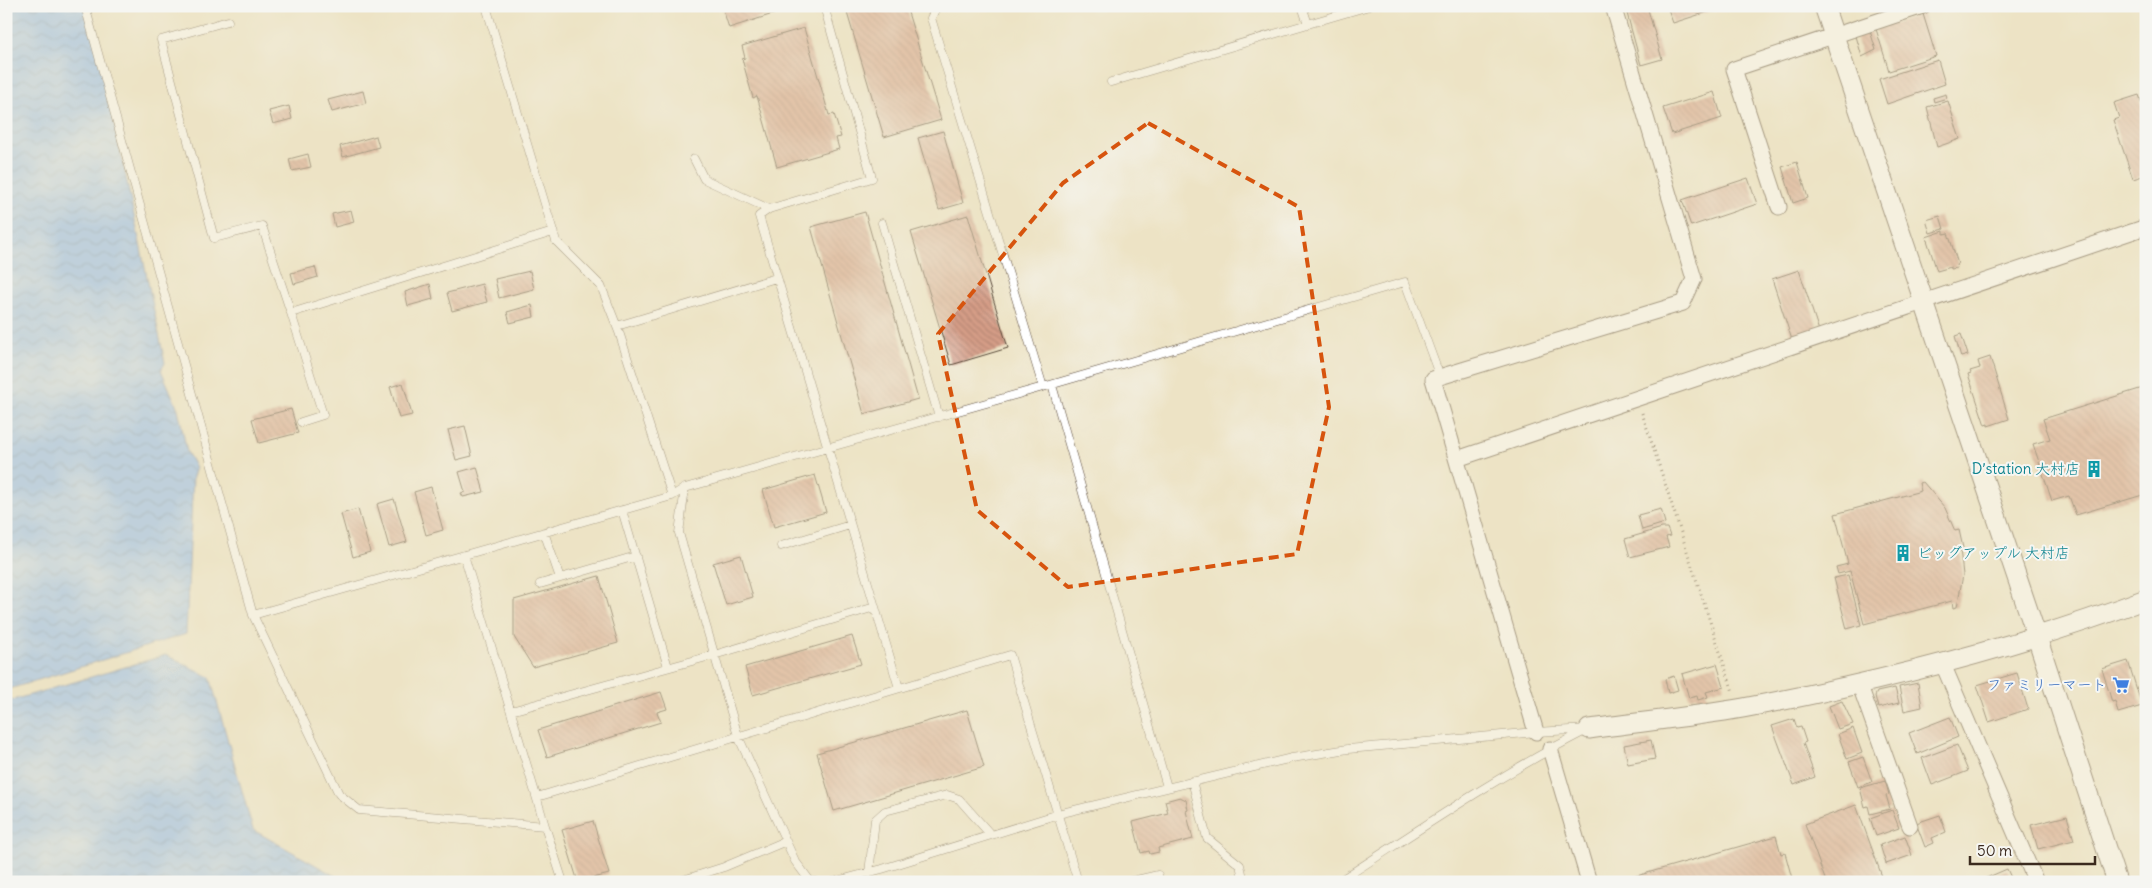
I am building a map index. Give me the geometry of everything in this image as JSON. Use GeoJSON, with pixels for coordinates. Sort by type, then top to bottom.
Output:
{"type":"FeatureCollection","features":[{"type":"Feature","properties":{"kind":"street"},"geometry":{"type":"LineString","coordinates":[[1536,732],[1433,379],[1683,303],[1694,279],[1613,6]]}},
{"type":"Feature","properties":{"kind":"street"},"geometry":{"type":"LineString","coordinates":[[1824,6],[2028,609],[2117,882]]}},
{"type":"Feature","properties":{"kind":"street"},"geometry":{"type":"LineString","coordinates":[[1779,207],[1734,70],[1834,35],[1884,12],[1923,6]]}},
{"type":"Feature","properties":{"kind":"street"},"geometry":{"type":"LineString","coordinates":[[1457,459],[1636,400],[1923,301],[2146,228]]}},
{"type":"Feature","properties":{"kind":"street"},"geometry":{"type":"LineString","coordinates":[[1589,729],[1741,708],[1859,683],[2036,636],[2146,599]]}},
{"type":"Feature","properties":{"kind":"street"},"geometry":{"type":"LineString","coordinates":[[1942,662],[2036,882]]}},
{"type":"Feature","properties":{"kind":"street"},"geometry":{"type":"LineString","coordinates":[[1859,683],[1910,826]]}},
{"type":"Feature","properties":{"kind":"street"},"geometry":{"type":"LineString","coordinates":[[1550,749],[1589,882]]}},
{"type":"Feature","properties":{"kind":"lane"},"geometry":{"type":"LineString","coordinates":[[85,6],[253,615],[339,794],[359,810],[545,826]]}},
{"type":"Feature","properties":{"kind":"lane"},"geometry":{"type":"LineString","coordinates":[[486,6],[556,241],[601,286],[617,326],[672,496]]}},
{"type":"Feature","properties":{"kind":"lane"},"geometry":{"type":"LineString","coordinates":[[824,6],[872,178],[769,209],[759,216],[899,688]]}},
{"type":"Feature","properties":{"kind":"lane"},"geometry":{"type":"LineString","coordinates":[[937,6],[932,18],[1043,387]]}},
{"type":"Feature","properties":{"kind":"lane"},"geometry":{"type":"LineString","coordinates":[[1302,6],[1308,24]]}},
{"type":"Feature","properties":{"kind":"lane"},"geometry":{"type":"LineString","coordinates":[[1111,82],[1369,6]]}},
{"type":"Feature","properties":{"kind":"lane"},"geometry":{"type":"LineString","coordinates":[[228,22],[161,40],[214,238],[262,226],[323,415],[301,422]]}},
{"type":"Feature","properties":{"kind":"lane"},"geometry":{"type":"LineString","coordinates":[[694,159],[704,179],[769,209]]}},
{"type":"Feature","properties":{"kind":"lane"},"geometry":{"type":"LineString","coordinates":[[882,223],[939,417]]}},
{"type":"Feature","properties":{"kind":"lane"},"geometry":{"type":"LineString","coordinates":[[291,313],[553,232]]}},
{"type":"Feature","properties":{"kind":"lane"},"geometry":{"type":"LineString","coordinates":[[617,326],[776,278]]}},
{"type":"Feature","properties":{"kind":"lane"},"geometry":{"type":"LineString","coordinates":[[253,615],[672,496],[685,488],[1052,385],[1405,282],[1440,377]]}},
{"type":"Feature","properties":{"kind":"lane"},"geometry":{"type":"LineString","coordinates":[[1052,385],[1167,787]]}},
{"type":"Feature","properties":{"kind":"lane"},"geometry":{"type":"LineString","coordinates":[[685,488],[679,533],[738,736],[796,861],[810,882],[815,882]]}},
{"type":"Feature","properties":{"kind":"lane"},"geometry":{"type":"LineString","coordinates":[[622,510],[668,667]]}},
{"type":"Feature","properties":{"kind":"lane"},"geometry":{"type":"LineString","coordinates":[[781,546],[850,525]]}},
{"type":"Feature","properties":{"kind":"lane"},"geometry":{"type":"LineString","coordinates":[[544,532],[560,578]]}},
{"type":"Feature","properties":{"kind":"lane"},"geometry":{"type":"LineString","coordinates":[[464,555],[563,882]]}},
{"type":"Feature","properties":{"kind":"lane"},"geometry":{"type":"LineString","coordinates":[[540,584],[636,556]]}},
{"type":"Feature","properties":{"kind":"lane"},"geometry":{"type":"LineString","coordinates":[[511,711],[714,655],[875,607]]}},
{"type":"Feature","properties":{"kind":"lane"},"geometry":{"type":"LineString","coordinates":[[537,797],[1010,655],[1078,882]]}},
{"type":"Feature","properties":{"kind":"lane"},"geometry":{"type":"LineString","coordinates":[[833,882],[869,873],[1058,815],[1292,758],[1348,749],[1589,729]]}},
{"type":"Feature","properties":{"kind":"lane"},"geometry":{"type":"LineString","coordinates":[[1338,882],[1550,749],[1589,729]]}},
{"type":"Feature","properties":{"kind":"lane"},"geometry":{"type":"LineString","coordinates":[[1192,781],[1207,838],[1240,864],[1244,882]]}},
{"type":"Feature","properties":{"kind":"lane"},"geometry":{"type":"LineString","coordinates":[[869,873],[875,820],[885,810],[947,794],[959,799],[991,836]]}},
{"type":"Feature","properties":{"kind":"lane"},"geometry":{"type":"LineString","coordinates":[[677,882],[724,867],[786,841]]}},
{"type":"Feature","properties":{"kind":"lane"},"geometry":{"type":"LineString","coordinates":[[1128,882],[1158,875]]}},
{"type":"Feature","properties":{"kind":"path"},"geometry":{"type":"LineString","coordinates":[[1636,400],[1654,449],[1730,687],[1741,708]]}},
{"type":"Feature","properties":{"kind":"highlighted area"},"geometry":{"type":"Polygon","coordinates":[[[1148,123],[1299,207],[1329,407],[1297,554],[1068,587],[977,510],[938,334],[1063,183],[1148,123]]]}},
{"type":"Feature","properties":{"kind":"water"},"geometry":{"type":"Polygon","coordinates":[[[6,6],[90,6],[165,363],[161,370],[178,409],[187,452],[196,468],[193,476],[186,634],[6,690],[6,6]]]}},
{"type":"Feature","properties":{"kind":"water"},"geometry":{"type":"Polygon","coordinates":[[[166,655],[210,677],[253,830],[346,882],[6,882],[6,702],[166,655]]]}},
{"type":"Feature","properties":{"kind":"building"},"geometry":{"type":"Polygon","coordinates":[[[722,6],[795,6],[795,7],[729,28],[722,6]]]}},
{"type":"Feature","properties":{"kind":"building"},"geometry":{"type":"Polygon","coordinates":[[[845,6],[906,6],[941,120],[884,137],[845,6]]]}},
{"type":"Feature","properties":{"kind":"building"},"geometry":{"type":"Polygon","coordinates":[[[1625,6],[1647,6],[1662,59],[1641,65],[1625,6]]]}},
{"type":"Feature","properties":{"kind":"building"},"geometry":{"type":"Polygon","coordinates":[[[1667,6],[1723,6],[1723,7],[1673,23],[1667,6]]]}},
{"type":"Feature","properties":{"kind":"building"},"geometry":{"type":"Polygon","coordinates":[[[1923,14],[1936,56],[1889,71],[1876,29],[1923,14]]]}},
{"type":"Feature","properties":{"kind":"building"},"geometry":{"type":"Polygon","coordinates":[[[804,28],[829,115],[834,114],[841,137],[836,138],[839,149],[777,167],[757,96],[753,98],[742,59],[745,58],[742,46],[804,28]]]}},
{"type":"Feature","properties":{"kind":"building"},"geometry":{"type":"Polygon","coordinates":[[[1870,31],[1876,50],[1862,57],[1856,36],[1870,31]]]}},
{"type":"Feature","properties":{"kind":"building"},"geometry":{"type":"Polygon","coordinates":[[[1938,60],[1945,84],[1887,104],[1879,79],[1938,60]]]}},
{"type":"Feature","properties":{"kind":"building"},"geometry":{"type":"Polygon","coordinates":[[[363,91],[366,103],[332,112],[328,100],[363,91]]]}},
{"type":"Feature","properties":{"kind":"building"},"geometry":{"type":"Polygon","coordinates":[[[1714,92],[1722,118],[1672,134],[1663,108],[1714,92]]]}},
{"type":"Feature","properties":{"kind":"building"},"geometry":{"type":"Polygon","coordinates":[[[1946,94],[1947,98],[1934,102],[1933,98],[1946,94]]]}},
{"type":"Feature","properties":{"kind":"building"},"geometry":{"type":"Polygon","coordinates":[[[2139,95],[2146,115],[2146,175],[2133,179],[2113,120],[2119,118],[2114,103],[2139,95]]]}},
{"type":"Feature","properties":{"kind":"building"},"geometry":{"type":"Polygon","coordinates":[[[1948,101],[1960,139],[1937,147],[1927,107],[1948,101]]]}},
{"type":"Feature","properties":{"kind":"building"},"geometry":{"type":"Polygon","coordinates":[[[289,106],[292,119],[273,124],[269,111],[289,106]]]}},
{"type":"Feature","properties":{"kind":"building"},"geometry":{"type":"Polygon","coordinates":[[[943,131],[963,203],[939,210],[918,138],[943,131]]]}},
{"type":"Feature","properties":{"kind":"building"},"geometry":{"type":"Polygon","coordinates":[[[376,136],[379,147],[343,157],[340,146],[376,136]]]}},
{"type":"Feature","properties":{"kind":"building"},"geometry":{"type":"Polygon","coordinates":[[[308,154],[311,167],[292,171],[289,159],[308,154]]]}},
{"type":"Feature","properties":{"kind":"building"},"geometry":{"type":"Polygon","coordinates":[[[1797,162],[1808,198],[1793,203],[1782,167],[1797,162]]]}},
{"type":"Feature","properties":{"kind":"building"},"geometry":{"type":"Polygon","coordinates":[[[1748,178],[1757,204],[1691,226],[1682,200],[1748,178]]]}},
{"type":"Feature","properties":{"kind":"building"},"geometry":{"type":"Polygon","coordinates":[[[351,210],[354,222],[335,227],[332,214],[351,210]]]}},
{"type":"Feature","properties":{"kind":"building"},"geometry":{"type":"Polygon","coordinates":[[[865,212],[918,399],[864,414],[811,227],[865,212]]]}},
{"type":"Feature","properties":{"kind":"building"},"geometry":{"type":"Polygon","coordinates":[[[968,215],[1008,348],[951,365],[911,232],[968,215]]]}},
{"type":"Feature","properties":{"kind":"building"},"geometry":{"type":"Polygon","coordinates":[[[1940,216],[1944,229],[1930,233],[1926,220],[1940,216]]]}},
{"type":"Feature","properties":{"kind":"building"},"geometry":{"type":"Polygon","coordinates":[[[1944,231],[1944,234],[1948,233],[1958,264],[1956,265],[1957,268],[1951,269],[1951,267],[1937,271],[1926,237],[1944,231]]]}},
{"type":"Feature","properties":{"kind":"building"},"geometry":{"type":"Polygon","coordinates":[[[315,267],[318,277],[294,284],[291,273],[315,267]]]}},
{"type":"Feature","properties":{"kind":"building"},"geometry":{"type":"Polygon","coordinates":[[[1799,270],[1820,334],[1793,343],[1772,279],[1799,270]]]}},
{"type":"Feature","properties":{"kind":"building"},"geometry":{"type":"Polygon","coordinates":[[[530,271],[534,289],[499,298],[495,279],[530,271]]]}},
{"type":"Feature","properties":{"kind":"building"},"geometry":{"type":"Polygon","coordinates":[[[430,284],[433,299],[408,306],[405,292],[430,284]]]}},
{"type":"Feature","properties":{"kind":"building"},"geometry":{"type":"Polygon","coordinates":[[[482,284],[487,302],[452,311],[447,293],[482,284]]]}},
{"type":"Feature","properties":{"kind":"building"},"geometry":{"type":"Polygon","coordinates":[[[532,305],[534,317],[510,323],[507,312],[532,305]]]}},
{"type":"Feature","properties":{"kind":"building"},"geometry":{"type":"Polygon","coordinates":[[[1961,334],[1968,355],[1961,357],[1955,336],[1961,334]]]}},
{"type":"Feature","properties":{"kind":"building"},"geometry":{"type":"Polygon","coordinates":[[[1990,357],[2009,419],[1988,426],[1988,424],[1985,425],[1968,374],[1971,373],[1970,371],[1980,368],[1978,361],[1990,357]]]}},
{"type":"Feature","properties":{"kind":"building"},"geometry":{"type":"Polygon","coordinates":[[[403,383],[412,415],[399,418],[390,387],[403,383]]]}},
{"type":"Feature","properties":{"kind":"building","name":"D’station 大村店"},"geometry":{"type":"Polygon","coordinates":[[[2146,387],[2146,494],[2076,515],[2069,496],[2052,501],[2033,444],[2050,439],[2043,419],[2146,387]]]}},
{"type":"Feature","properties":{"kind":"building"},"geometry":{"type":"Polygon","coordinates":[[[291,409],[298,433],[259,443],[252,419],[291,409]]]}},
{"type":"Feature","properties":{"kind":"building"},"geometry":{"type":"Polygon","coordinates":[[[465,426],[472,456],[456,460],[448,430],[465,426]]]}},
{"type":"Feature","properties":{"kind":"building"},"geometry":{"type":"Polygon","coordinates":[[[477,467],[484,492],[463,497],[461,493],[465,492],[459,472],[477,467]]]}},
{"type":"Feature","properties":{"kind":"building"},"geometry":{"type":"Polygon","coordinates":[[[815,475],[826,512],[774,527],[763,490],[815,475]]]}},
{"type":"Feature","properties":{"kind":"building","name":"ビッグアップル 大村店"},"geometry":{"type":"Polygon","coordinates":[[[1923,482],[1945,508],[1955,531],[1959,530],[1963,548],[1960,549],[1963,575],[1957,607],[1953,608],[1952,601],[1864,624],[1850,571],[1838,574],[1836,567],[1848,564],[1835,514],[1921,491],[1919,483],[1923,482]]]}},
{"type":"Feature","properties":{"kind":"building"},"geometry":{"type":"Polygon","coordinates":[[[431,487],[443,530],[426,535],[414,492],[431,487]]]}},
{"type":"Feature","properties":{"kind":"building"},"geometry":{"type":"Polygon","coordinates":[[[394,499],[407,542],[389,547],[377,504],[394,499]]]}},
{"type":"Feature","properties":{"kind":"building"},"geometry":{"type":"Polygon","coordinates":[[[358,509],[370,552],[353,557],[341,514],[358,509]]]}},
{"type":"Feature","properties":{"kind":"building"},"geometry":{"type":"Polygon","coordinates":[[[1661,509],[1665,523],[1642,530],[1638,515],[1661,509]]]}},
{"type":"Feature","properties":{"kind":"building"},"geometry":{"type":"Polygon","coordinates":[[[1667,528],[1670,536],[1666,537],[1669,547],[1630,557],[1625,539],[1667,528]]]}},
{"type":"Feature","properties":{"kind":"building"},"geometry":{"type":"Polygon","coordinates":[[[741,555],[753,597],[726,605],[713,563],[741,555]]]}},
{"type":"Feature","properties":{"kind":"building"},"geometry":{"type":"Polygon","coordinates":[[[1848,575],[1861,625],[1847,629],[1834,578],[1848,575]]]}},
{"type":"Feature","properties":{"kind":"building"},"geometry":{"type":"Polygon","coordinates":[[[599,576],[618,643],[533,667],[514,637],[514,600],[599,576]]]}},
{"type":"Feature","properties":{"kind":"building"},"geometry":{"type":"Polygon","coordinates":[[[852,636],[861,664],[753,695],[745,667],[852,636]]]}},
{"type":"Feature","properties":{"kind":"building","name":"ファミリーマート"},"geometry":{"type":"Polygon","coordinates":[[[2128,661],[2142,706],[2118,713],[2115,701],[2112,702],[2102,669],[2128,661]]]}},
{"type":"Feature","properties":{"kind":"building"},"geometry":{"type":"Polygon","coordinates":[[[1717,664],[1724,687],[1706,692],[1708,697],[1698,700],[1697,696],[1689,698],[1682,674],[1717,664]]]}},
{"type":"Feature","properties":{"kind":"building"},"geometry":{"type":"Polygon","coordinates":[[[2017,673],[2028,709],[1989,722],[1977,685],[2017,673]]]}},
{"type":"Feature","properties":{"kind":"building"},"geometry":{"type":"Polygon","coordinates":[[[1674,676],[1678,690],[1668,693],[1665,679],[1674,676]]]}},
{"type":"Feature","properties":{"kind":"building"},"geometry":{"type":"Polygon","coordinates":[[[1918,683],[1922,707],[1904,711],[1899,687],[1918,683]]]}},
{"type":"Feature","properties":{"kind":"building"},"geometry":{"type":"Polygon","coordinates":[[[1895,688],[1899,703],[1878,708],[1875,696],[1877,692],[1895,688]]]}},
{"type":"Feature","properties":{"kind":"building"},"geometry":{"type":"Polygon","coordinates":[[[661,692],[667,709],[657,712],[661,722],[547,757],[538,730],[661,692]]]}},
{"type":"Feature","properties":{"kind":"building"},"geometry":{"type":"Polygon","coordinates":[[[1842,701],[1853,724],[1838,729],[1829,706],[1842,701]]]}},
{"type":"Feature","properties":{"kind":"building"},"geometry":{"type":"Polygon","coordinates":[[[967,710],[984,767],[834,811],[817,753],[967,710]]]}},
{"type":"Feature","properties":{"kind":"building"},"geometry":{"type":"Polygon","coordinates":[[[1950,717],[1958,737],[1917,754],[1909,733],[1950,717]]]}},
{"type":"Feature","properties":{"kind":"building"},"geometry":{"type":"Polygon","coordinates":[[[1794,719],[1797,728],[1801,727],[1806,742],[1803,743],[1815,777],[1794,785],[1772,726],[1794,719]]]}},
{"type":"Feature","properties":{"kind":"building"},"geometry":{"type":"Polygon","coordinates":[[[1853,728],[1862,753],[1847,759],[1838,734],[1853,728]]]}},
{"type":"Feature","properties":{"kind":"building"},"geometry":{"type":"Polygon","coordinates":[[[1651,740],[1655,759],[1628,764],[1624,745],[1651,740]]]}},
{"type":"Feature","properties":{"kind":"building"},"geometry":{"type":"Polygon","coordinates":[[[1957,745],[1968,771],[1932,785],[1922,758],[1957,745]]]}},
{"type":"Feature","properties":{"kind":"building"},"geometry":{"type":"Polygon","coordinates":[[[1863,757],[1872,782],[1858,787],[1849,762],[1863,757]]]}},
{"type":"Feature","properties":{"kind":"building"},"geometry":{"type":"Polygon","coordinates":[[[1885,781],[1889,794],[1886,795],[1890,809],[1870,814],[1868,806],[1865,807],[1860,788],[1885,781]]]}},
{"type":"Feature","properties":{"kind":"building"},"geometry":{"type":"Polygon","coordinates":[[[1180,797],[1186,800],[1188,810],[1186,811],[1193,839],[1158,848],[1159,852],[1150,854],[1149,851],[1141,853],[1133,822],[1168,813],[1165,801],[1180,797]]]}},
{"type":"Feature","properties":{"kind":"building"},"geometry":{"type":"Polygon","coordinates":[[[1856,805],[1884,882],[1826,882],[1805,824],[1856,805]]]}},
{"type":"Feature","properties":{"kind":"building"},"geometry":{"type":"Polygon","coordinates":[[[1892,810],[1899,828],[1876,836],[1870,818],[1892,810]]]}},
{"type":"Feature","properties":{"kind":"building"},"geometry":{"type":"Polygon","coordinates":[[[1940,815],[1946,832],[1932,838],[1934,843],[1925,847],[1916,823],[1940,815]]]}},
{"type":"Feature","properties":{"kind":"building"},"geometry":{"type":"Polygon","coordinates":[[[2067,816],[2074,840],[2038,849],[2031,825],[2067,816]]]}},
{"type":"Feature","properties":{"kind":"building"},"geometry":{"type":"Polygon","coordinates":[[[593,821],[609,874],[578,882],[562,830],[593,821]]]}},
{"type":"Feature","properties":{"kind":"building"},"geometry":{"type":"Polygon","coordinates":[[[1776,836],[1781,854],[1785,853],[1793,882],[1634,882],[1633,877],[1776,836]]]}},
{"type":"Feature","properties":{"kind":"building"},"geometry":{"type":"Polygon","coordinates":[[[1905,836],[1912,855],[1886,864],[1880,845],[1905,836]]]}},
{"type":"Feature","properties":{"kind":"building"},"geometry":{"type":"Polygon","coordinates":[[[2007,869],[2013,882],[1977,882],[2007,869]]]}},
{"type":"Feature","properties":{"kind":"place","name":"D’station 大村店"},"geometry":{"type":"Point","coordinates":[2094,469]}},
{"type":"Feature","properties":{"kind":"place","name":"ビッグアップル 大村店"},"geometry":{"type":"Point","coordinates":[1903,553]}},
{"type":"Feature","properties":{"kind":"place","name":"ファミリーマート"},"geometry":{"type":"Point","coordinates":[2121,685]}}]}
